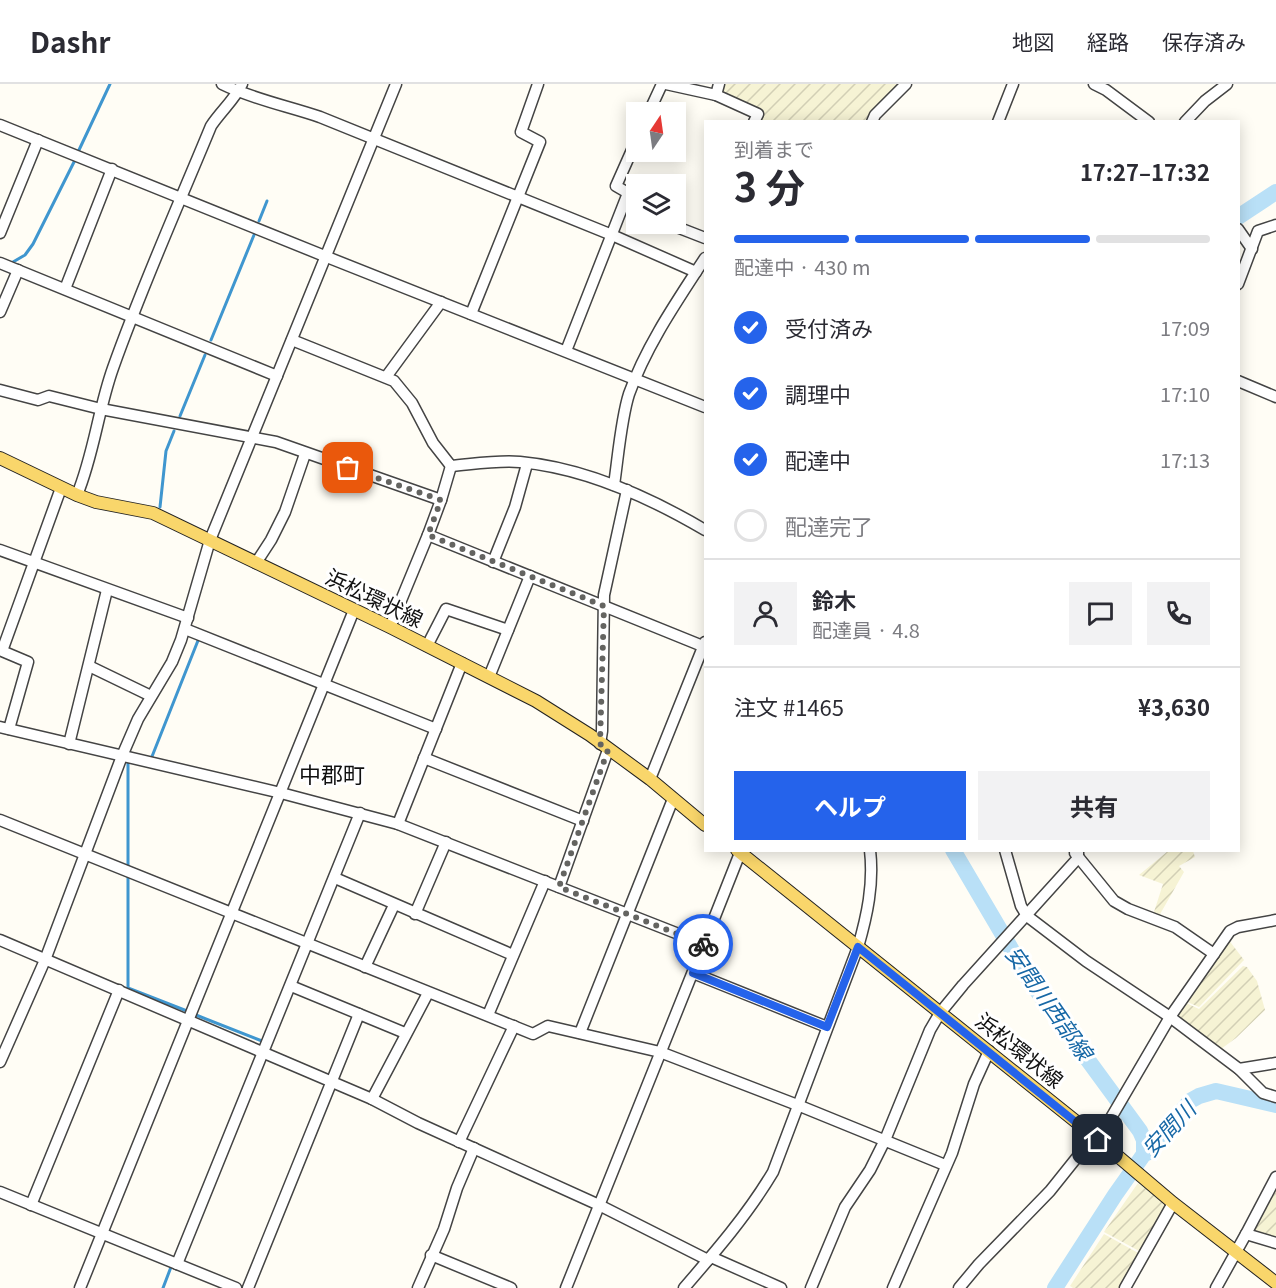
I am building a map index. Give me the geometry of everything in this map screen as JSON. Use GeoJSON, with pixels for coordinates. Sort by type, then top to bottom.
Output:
{"type":"FeatureCollection","features":[{"type":"Feature","properties":{"kind":"main road","name":"浜松環状線"},"geometry":{"type":"LineString","coordinates":[[0,458],[61,488],[96,502],[153,513],[390,627],[536,701],[650,779],[704,824]]}},
{"type":"Feature","properties":{"kind":"main road","name":"浜松環状線"},"geometry":{"type":"LineString","coordinates":[[738,852],[989,1051],[1173,1203],[1276,1283]]}},
{"type":"Feature","properties":{"kind":"street"},"geometry":{"type":"LineString","coordinates":[[222,84],[240,88],[517,196],[696,272]]}},
{"type":"Feature","properties":{"kind":"street"},"geometry":{"type":"LineString","coordinates":[[0,1062],[45,960],[122,756],[138,719],[172,662],[210,540],[396,84]]}},
{"type":"Feature","properties":{"kind":"street"},"geometry":{"type":"LineString","coordinates":[[471,314],[540,142],[520,132],[538,84]]}},
{"type":"Feature","properties":{"kind":"street"},"geometry":{"type":"LineString","coordinates":[[654,102],[664,84],[718,89],[758,114],[755,120]]}},
{"type":"Feature","properties":{"kind":"street"},"geometry":{"type":"LineString","coordinates":[[873,120],[874,115],[906,84]]}},
{"type":"Feature","properties":{"kind":"street"},"geometry":{"type":"LineString","coordinates":[[999,120],[1013,84]]}},
{"type":"Feature","properties":{"kind":"street"},"geometry":{"type":"LineString","coordinates":[[1094,84],[1106,90],[1146,120]]}},
{"type":"Feature","properties":{"kind":"street"},"geometry":{"type":"LineString","coordinates":[[1187,120],[1205,101],[1227,84]]}},
{"type":"Feature","properties":{"kind":"street"},"geometry":{"type":"LineString","coordinates":[[77,495],[91,455],[113,368],[133,316],[211,126],[240,88]]}},
{"type":"Feature","properties":{"kind":"street"},"geometry":{"type":"LineString","coordinates":[[0,125],[704,406]]}},
{"type":"Feature","properties":{"kind":"street"},"geometry":{"type":"LineString","coordinates":[[0,233],[38,140]]}},
{"type":"Feature","properties":{"kind":"street"},"geometry":{"type":"LineString","coordinates":[[626,191],[616,186],[627,162]]}},
{"type":"Feature","properties":{"kind":"street"},"geometry":{"type":"LineString","coordinates":[[64,289],[112,169]]}},
{"type":"Feature","properties":{"kind":"street"},"geometry":{"type":"LineString","coordinates":[[566,351],[612,235],[626,206]]}},
{"type":"Feature","properties":{"kind":"street"},"geometry":{"type":"LineString","coordinates":[[1240,279],[1258,231],[1276,225]]}},
{"type":"Feature","properties":{"kind":"street"},"geometry":{"type":"LineString","coordinates":[[686,231],[704,238]]}},
{"type":"Feature","properties":{"kind":"street"},"geometry":{"type":"LineString","coordinates":[[1240,232],[1252,249]]}},
{"type":"Feature","properties":{"kind":"street"},"geometry":{"type":"LineString","coordinates":[[614,485],[628,397],[652,344],[704,260]]}},
{"type":"Feature","properties":{"kind":"street"},"geometry":{"type":"LineString","coordinates":[[0,263],[277,376]]}},
{"type":"Feature","properties":{"kind":"street"},"geometry":{"type":"LineString","coordinates":[[0,312],[18,270]]}},
{"type":"Feature","properties":{"kind":"street"},"geometry":{"type":"LineString","coordinates":[[386,377],[441,302]]}},
{"type":"Feature","properties":{"kind":"street"},"geometry":{"type":"LineString","coordinates":[[292,340],[394,381],[412,403],[433,443],[451,466]]}},
{"type":"Feature","properties":{"kind":"street"},"geometry":{"type":"LineString","coordinates":[[1240,382],[1276,397]]}},
{"type":"Feature","properties":{"kind":"street"},"geometry":{"type":"LineString","coordinates":[[0,390],[38,400],[49,396],[101,409],[276,442],[441,500]]}},
{"type":"Feature","properties":{"kind":"street"},"geometry":{"type":"LineString","coordinates":[[255,563],[271,540],[285,512],[305,454]]}},
{"type":"Feature","properties":{"kind":"street"},"geometry":{"type":"LineString","coordinates":[[451,466],[527,464],[580,474],[627,490],[680,515],[704,529]]}},
{"type":"Feature","properties":{"kind":"street"},"geometry":{"type":"LineString","coordinates":[[493,562],[515,507],[527,464]]}},
{"type":"Feature","properties":{"kind":"street"},"geometry":{"type":"LineString","coordinates":[[390,627],[428,535],[451,466]]}},
{"type":"Feature","properties":{"kind":"street"},"geometry":{"type":"LineString","coordinates":[[61,488],[1,651],[28,662],[4,728],[281,793],[398,824],[704,944]]}},
{"type":"Feature","properties":{"kind":"street"},"geometry":{"type":"LineString","coordinates":[[559,887],[583,821],[604,747],[604,595],[627,490]]}},
{"type":"Feature","properties":{"kind":"street"},"geometry":{"type":"LineString","coordinates":[[428,535],[704,645],[650,779]]}},
{"type":"Feature","properties":{"kind":"street"},"geometry":{"type":"LineString","coordinates":[[0,550],[107,590],[436,729]]}},
{"type":"Feature","properties":{"kind":"street"},"geometry":{"type":"LineString","coordinates":[[489,677],[530,576]]}},
{"type":"Feature","properties":{"kind":"street"},"geometry":{"type":"LineString","coordinates":[[69,744],[107,590]]}},
{"type":"Feature","properties":{"kind":"street"},"geometry":{"type":"LineString","coordinates":[[427,646],[446,609],[508,630]]}},
{"type":"Feature","properties":{"kind":"street"},"geometry":{"type":"LineString","coordinates":[[80,1288],[354,610]]}},
{"type":"Feature","properties":{"kind":"street"},"geometry":{"type":"LineString","coordinates":[[398,824],[462,663]]}},
{"type":"Feature","properties":{"kind":"street"},"geometry":{"type":"LineString","coordinates":[[89,666],[151,696]]}},
{"type":"Feature","properties":{"kind":"street"},"geometry":{"type":"LineString","coordinates":[[424,758],[583,821]]}},
{"type":"Feature","properties":{"kind":"street"},"geometry":{"type":"LineString","coordinates":[[580,1034],[673,799]]}},
{"type":"Feature","properties":{"kind":"street"},"geometry":{"type":"LineString","coordinates":[[177,1264],[360,813]]}},
{"type":"Feature","properties":{"kind":"street"},"geometry":{"type":"LineString","coordinates":[[0,820],[533,1034],[549,1026],[660,1052],[945,1165]]}},
{"type":"Feature","properties":{"kind":"street"},"geometry":{"type":"LineString","coordinates":[[415,914],[446,842]]}},
{"type":"Feature","properties":{"kind":"street"},"geometry":{"type":"LineString","coordinates":[[566,1288],[693,973],[738,852]]}},
{"type":"Feature","properties":{"kind":"street"},"geometry":{"type":"LineString","coordinates":[[684,1288],[755,1202],[773,1172],[800,1106],[858,947],[870,891],[870,852]]}},
{"type":"Feature","properties":{"kind":"street"},"geometry":{"type":"LineString","coordinates":[[1006,852],[1021,906],[1027,916],[1086,961],[1170,1017],[1239,1069],[1263,1093],[1276,1096]]}},
{"type":"Feature","properties":{"kind":"street"},"geometry":{"type":"LineString","coordinates":[[811,1288],[844,1207],[870,1170],[885,1140],[930,1030],[940,1013],[1027,916],[1076,853],[1114,900],[1128,909],[1175,927],[1214,954]]}},
{"type":"Feature","properties":{"kind":"street"},"geometry":{"type":"LineString","coordinates":[[335,878],[513,955]]}},
{"type":"Feature","properties":{"kind":"street"},"geometry":{"type":"LineString","coordinates":[[488,1015],[545,881]]}},
{"type":"Feature","properties":{"kind":"street"},"geometry":{"type":"LineString","coordinates":[[365,967],[394,905]]}},
{"type":"Feature","properties":{"kind":"street"},"geometry":{"type":"LineString","coordinates":[[959,1288],[1096,1138],[1170,1017],[1234,928],[1276,920]]}},
{"type":"Feature","properties":{"kind":"street"},"geometry":{"type":"LineString","coordinates":[[0,940],[372,1099],[709,1259],[779,1288]]}},
{"type":"Feature","properties":{"kind":"street"},"geometry":{"type":"LineString","coordinates":[[693,973],[827,1027]]}},
{"type":"Feature","properties":{"kind":"street"},"geometry":{"type":"LineString","coordinates":[[291,986],[405,1033]]}},
{"type":"Feature","properties":{"kind":"street"},"geometry":{"type":"LineString","coordinates":[[31,1205],[119,990]]}},
{"type":"Feature","properties":{"kind":"street"},"geometry":{"type":"LineString","coordinates":[[372,1099],[428,993]]}},
{"type":"Feature","properties":{"kind":"street"},"geometry":{"type":"LineString","coordinates":[[248,1288],[359,1014]]}},
{"type":"Feature","properties":{"kind":"street"},"geometry":{"type":"LineString","coordinates":[[459,1142],[514,1026]]}},
{"type":"Feature","properties":{"kind":"street"},"geometry":{"type":"LineString","coordinates":[[893,1288],[951,1153],[974,1084],[989,1051]]}},
{"type":"Feature","properties":{"kind":"street"},"geometry":{"type":"LineString","coordinates":[[1239,1069],[1276,1063]]}},
{"type":"Feature","properties":{"kind":"street"},"geometry":{"type":"LineString","coordinates":[[418,1288],[444,1229],[457,1188],[474,1148]]}},
{"type":"Feature","properties":{"kind":"street"},"geometry":{"type":"LineString","coordinates":[[1216,1288],[1276,1177]]}},
{"type":"Feature","properties":{"kind":"street"},"geometry":{"type":"LineString","coordinates":[[0,1192],[236,1288]]}},
{"type":"Feature","properties":{"kind":"street"},"geometry":{"type":"LineString","coordinates":[[1125,1288],[1173,1203]]}},
{"type":"Feature","properties":{"kind":"street"},"geometry":{"type":"LineString","coordinates":[[1246,1234],[1276,1243]]}},
{"type":"Feature","properties":{"kind":"street"},"geometry":{"type":"LineString","coordinates":[[431,1255],[511,1288]]}},
{"type":"Feature","properties":{"kind":"shaded area"},"geometry":{"type":"Polygon","coordinates":[[[723,84],[904,84],[873,120],[760,120],[764,112],[721,93],[723,84]]]}},
{"type":"Feature","properties":{"kind":"shaded area"},"geometry":{"type":"Polygon","coordinates":[[[1167,852],[1193,852],[1195,857],[1179,866],[1184,872],[1159,916],[1153,915],[1163,884],[1139,875],[1167,852]]]}},
{"type":"Feature","properties":{"kind":"shaded area"},"geometry":{"type":"Polygon","coordinates":[[[1228,939],[1244,960],[1199,1007],[1185,1001],[1228,939]]]}},
{"type":"Feature","properties":{"kind":"shaded area"},"geometry":{"type":"Polygon","coordinates":[[[1243,966],[1247,967],[1257,981],[1265,1010],[1221,1049],[1176,1018],[1184,1002],[1199,1009],[1243,966]]]}},
{"type":"Feature","properties":{"kind":"shaded area"},"geometry":{"type":"Polygon","coordinates":[[[1138,1183],[1166,1204],[1141,1252],[1104,1232],[1138,1183]]]}},
{"type":"Feature","properties":{"kind":"shaded area"},"geometry":{"type":"Polygon","coordinates":[[[1276,1184],[1276,1239],[1251,1232],[1276,1184]]]}},
{"type":"Feature","properties":{"kind":"shaded area"},"geometry":{"type":"Polygon","coordinates":[[[1104,1234],[1140,1254],[1121,1288],[1073,1288],[1070,1286],[1104,1234]]]}},
{"type":"Feature","properties":{"kind":"waterway"},"geometry":{"type":"LineString","coordinates":[[79,150],[110,84]]}},
{"type":"Feature","properties":{"kind":"waterway"},"geometry":{"type":"LineString","coordinates":[[13,262],[25,255],[33,244],[75,160]]}},
{"type":"Feature","properties":{"kind":"waterway","name":"安間川西部線"},"geometry":{"type":"LineString","coordinates":[[1240,216],[1276,192]]}},
{"type":"Feature","properties":{"kind":"waterway"},"geometry":{"type":"LineString","coordinates":[[259,221],[267,201]]}},
{"type":"Feature","properties":{"kind":"waterway"},"geometry":{"type":"LineString","coordinates":[[211,340],[254,235]]}},
{"type":"Feature","properties":{"kind":"waterway"},"geometry":{"type":"LineString","coordinates":[[180,416],[205,355]]}},
{"type":"Feature","properties":{"kind":"waterway"},"geometry":{"type":"LineString","coordinates":[[160,507],[166,451],[174,431]]}},
{"type":"Feature","properties":{"kind":"waterway"},"geometry":{"type":"LineString","coordinates":[[151,759],[199,638]]}},
{"type":"Feature","properties":{"kind":"waterway"},"geometry":{"type":"LineString","coordinates":[[128,763],[128,866]]}},
{"type":"Feature","properties":{"kind":"waterway","name":"安間川西部線"},"geometry":{"type":"LineString","coordinates":[[954,852],[1030,981],[1140,1131],[1144,1140],[1144,1154]]}},
{"type":"Feature","properties":{"kind":"waterway"},"geometry":{"type":"LineString","coordinates":[[128,877],[128,988],[187,1011]]}},
{"type":"Feature","properties":{"kind":"waterway"},"geometry":{"type":"LineString","coordinates":[[196,1015],[262,1041]]}},
{"type":"Feature","properties":{"kind":"waterway","name":"安間川"},"geometry":{"type":"LineString","coordinates":[[1055,1288],[1144,1154],[1149,1152],[1190,1101],[1216,1091],[1276,1105]]}},
{"type":"Feature","properties":{"kind":"waterway"},"geometry":{"type":"LineString","coordinates":[[163,1288],[171,1267]]}},
{"type":"Feature","properties":{"kind":"way so far"},"geometry":{"type":"LineString","coordinates":[[348,468],[441,500],[428,535],[604,606],[600,744],[608,750],[559,887],[703,944]]}},
{"type":"Feature","properties":{"kind":"district","name":"中郡町"},"geometry":{"type":"Point","coordinates":[332,775]}},
{"type":"Feature","properties":{"kind":"route"},"geometry":{"type":"LineString","coordinates":[[703,944],[693,973],[827,1027],[858,947],[1098,1140]]}}]}
